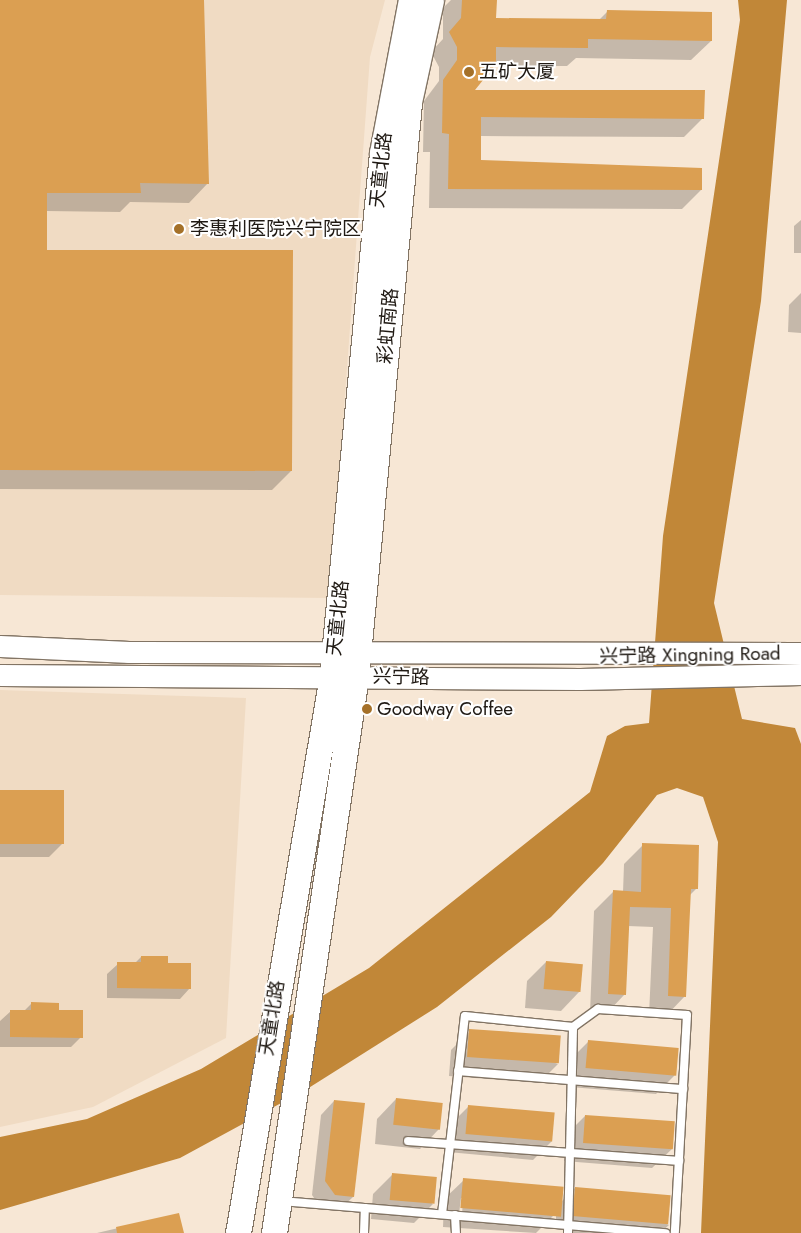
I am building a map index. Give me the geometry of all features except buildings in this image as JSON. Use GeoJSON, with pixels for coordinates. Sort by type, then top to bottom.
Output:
{"type":"FeatureCollection","features":[{"type":"Feature","properties":{"kind":"main road","name":"天童北路"},"geometry":{"type":"LineString","coordinates":[[274,1233],[286,1158],[345,665],[382,153],[411,0]]}},
{"type":"Feature","properties":{"kind":"main road","name":"彩虹南路"},"geometry":{"type":"LineString","coordinates":[[345,665],[409,102],[432,0]]}},
{"type":"Feature","properties":{"kind":"main road","name":"兴宁路"},"geometry":{"type":"LineString","coordinates":[[0,646],[580,679],[801,674]]}},
{"type":"Feature","properties":{"kind":"main road","name":"兴宁路 Xingning Road"},"geometry":{"type":"LineString","coordinates":[[579,656],[801,653]]}},
{"type":"Feature","properties":{"kind":"main road","name":"兴宁路"},"geometry":{"type":"LineString","coordinates":[[0,675],[579,656]]}},
{"type":"Feature","properties":{"kind":"main road","name":"天童北路"},"geometry":{"type":"LineString","coordinates":[[238,1233],[274,1004],[345,665]]}},
{"type":"Feature","properties":{"kind":"lane"},"geometry":{"type":"LineString","coordinates":[[442,1214],[465,1016],[573,1027],[598,1009],[687,1015],[676,1233]]}},
{"type":"Feature","properties":{"kind":"lane"},"geometry":{"type":"LineString","coordinates":[[568,1229],[573,1027]]}},
{"type":"Feature","properties":{"kind":"lane"},"geometry":{"type":"LineString","coordinates":[[458,1072],[683,1089]]}},
{"type":"Feature","properties":{"kind":"lane"},"geometry":{"type":"LineString","coordinates":[[408,1141],[570,1155],[679,1161]]}},
{"type":"Feature","properties":{"kind":"lane"},"geometry":{"type":"LineString","coordinates":[[279,1200],[455,1215],[568,1229],[666,1233]]}},
{"type":"Feature","properties":{"kind":"lane"},"geometry":{"type":"LineString","coordinates":[[364,1233],[365,1208]]}},
{"type":"Feature","properties":{"kind":"lane"},"geometry":{"type":"LineString","coordinates":[[455,1215],[456,1233]]}},
{"type":"Feature","properties":{"kind":"shaded area","name":"李惠利医院兴宁院区"},"geometry":{"type":"Polygon","coordinates":[[[0,0],[385,0],[370,57],[330,598],[0,595],[0,0]]]}},
{"type":"Feature","properties":{"kind":"shaded area"},"geometry":{"type":"Polygon","coordinates":[[[738,0],[787,0],[761,301],[714,603],[742,719],[795,728],[801,744],[801,1233],[701,1233],[718,842],[703,797],[677,788],[657,795],[603,863],[551,917],[437,1007],[307,1089],[180,1158],[0,1210],[0,1137],[87,1119],[201,1069],[369,968],[590,792],[607,736],[625,726],[649,723],[663,536],[740,20],[738,0]]]}},
{"type":"Feature","properties":{"kind":"shaded area"},"geometry":{"type":"Polygon","coordinates":[[[0,690],[246,698],[226,1038],[93,1107],[0,1127],[0,690]]]}},
{"type":"Feature","properties":{"kind":"place","name":"五矿大厦"},"geometry":{"type":"Point","coordinates":[469,72]}},
{"type":"Feature","properties":{"kind":"place","name":"李惠利医院兴宁院区"},"geometry":{"type":"Point","coordinates":[179,229]}},
{"type":"Feature","properties":{"kind":"place","name":"Goodway Coffee"},"geometry":{"type":"Point","coordinates":[367,709]}}]}
